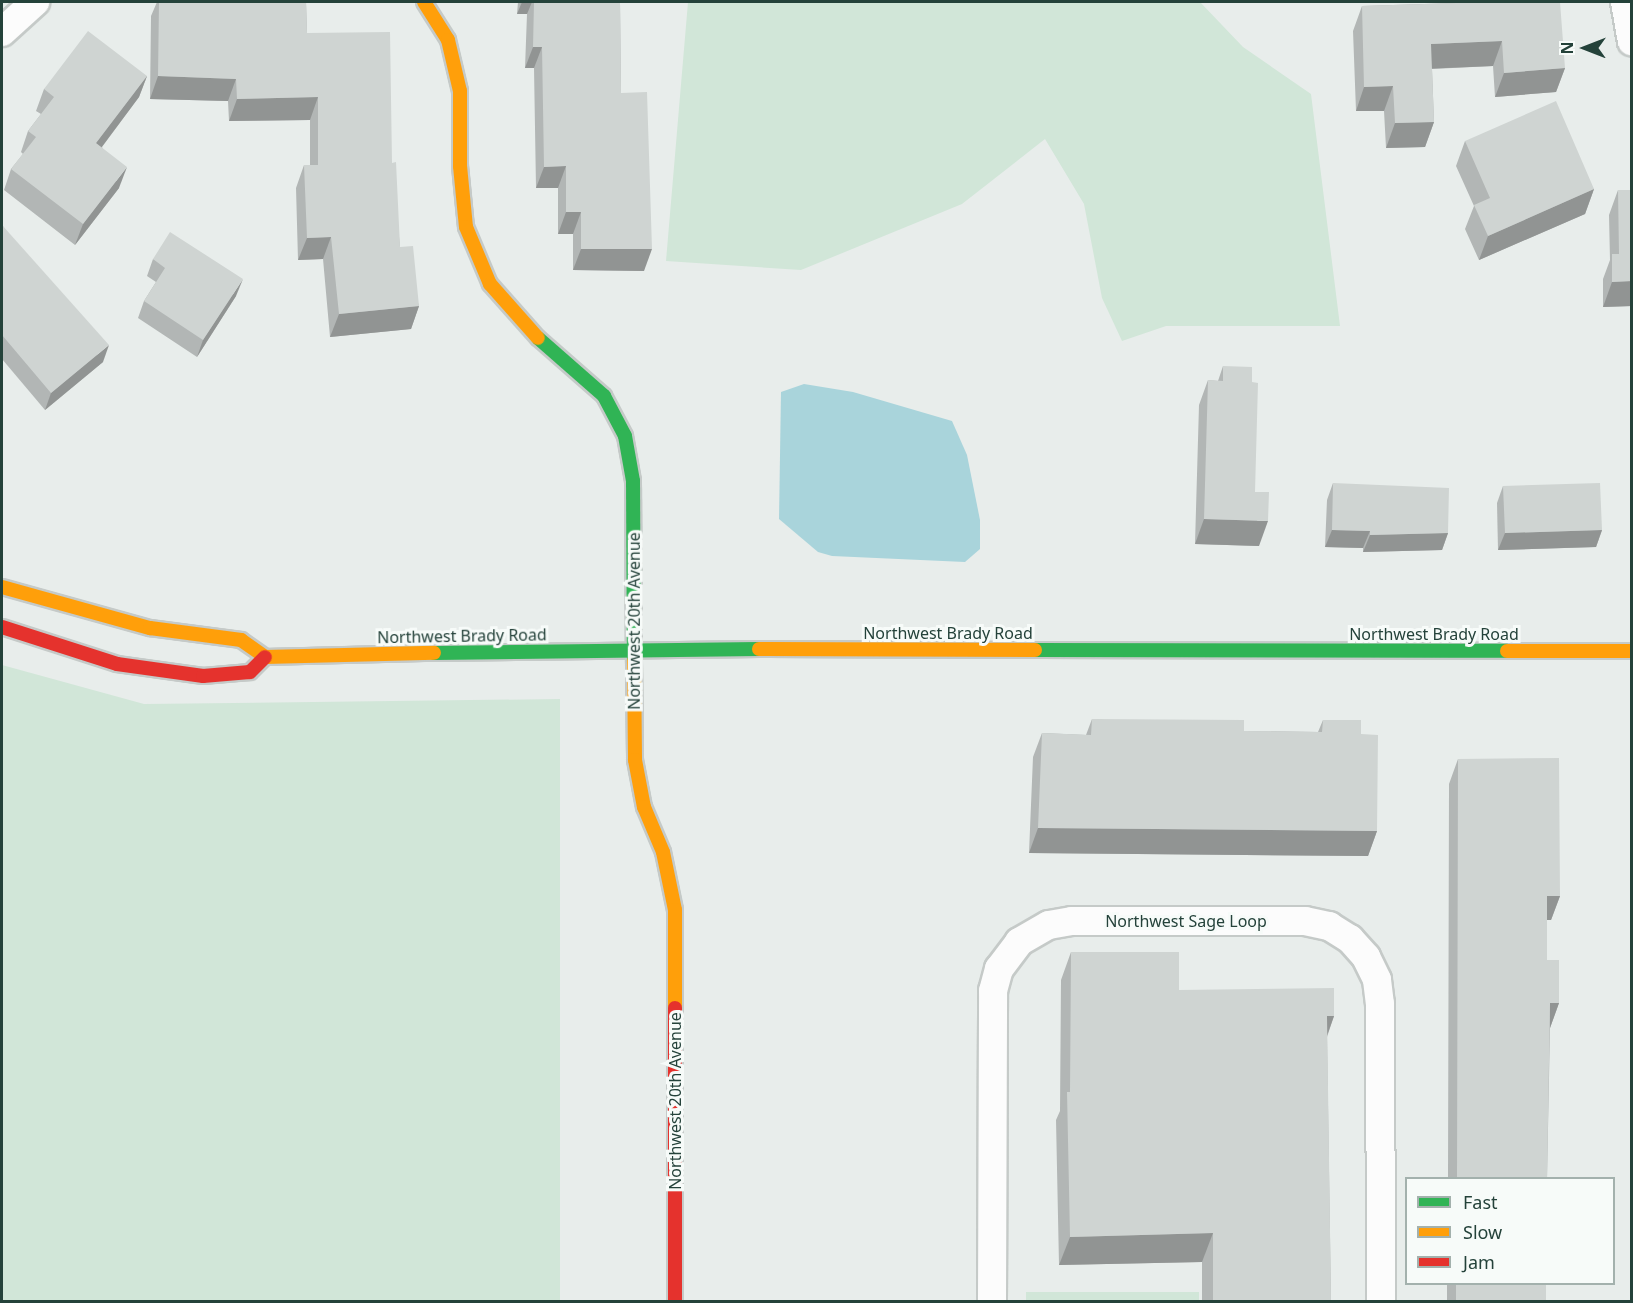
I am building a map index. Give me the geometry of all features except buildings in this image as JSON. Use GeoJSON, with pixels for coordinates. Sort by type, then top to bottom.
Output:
{"type":"FeatureCollection","features":[{"type":"Feature","properties":{"kind":"main road","name":"Northwest 20th Avenue"},"geometry":{"type":"LineString","coordinates":[[424,2],[448,40],[460,92],[460,166],[466,227],[490,284],[530,331],[572,364],[604,396],[625,436],[633,481],[635,760],[644,807],[663,852],[675,910],[675,1302]]}},
{"type":"Feature","properties":{"kind":"main road"},"geometry":{"type":"LineString","coordinates":[[2,587],[150,628],[241,640],[265,657],[250,672],[203,676],[117,664],[2,627]]}},
{"type":"Feature","properties":{"kind":"main road","name":"Northwest Brady Road"},"geometry":{"type":"LineString","coordinates":[[265,657],[634,649],[1632,651]]}},
{"type":"Feature","properties":{"kind":"street"},"geometry":{"type":"LineString","coordinates":[[2,32],[35,2]]}},
{"type":"Feature","properties":{"kind":"street"},"geometry":{"type":"LineString","coordinates":[[1625,2],[1632,41]]}},
{"type":"Feature","properties":{"kind":"street","name":"Northwest Sage Loop"},"geometry":{"type":"LineString","coordinates":[[992,1302],[993,991],[999,969],[1011,950],[1038,929],[1071,921],[1305,921],[1329,926],[1350,939],[1366,957],[1377,980],[1380,1302]]}},
{"type":"Feature","properties":{"kind":"green space"},"geometry":{"type":"Polygon","coordinates":[[[688,2],[1200,2],[1243,47],[1311,94],[1340,326],[1166,326],[1122,341],[1102,298],[1084,204],[1045,139],[962,204],[801,270],[666,261],[688,2]]]}},
{"type":"Feature","properties":{"kind":"green space"},"geometry":{"type":"Polygon","coordinates":[[[2,665],[144,704],[560,699],[560,1301],[2,1301],[2,665]]]}},
{"type":"Feature","properties":{"kind":"green space"},"geometry":{"type":"Polygon","coordinates":[[[1026,1292],[1199,1292],[1199,1301],[1026,1301],[1026,1292]]]}},
{"type":"Feature","properties":{"kind":"water"},"geometry":{"type":"Polygon","coordinates":[[[804,384],[853,392],[952,421],[967,455],[980,520],[980,549],[965,562],[832,556],[818,552],[779,519],[781,392],[804,384]]]}},
{"type":"Feature","properties":{"kind":"traffic: fast"},"geometry":{"type":"LineString","coordinates":[[538,338],[604,396],[625,436],[633,481],[634,661]]}},
{"type":"Feature","properties":{"kind":"traffic: fast"},"geometry":{"type":"LineString","coordinates":[[434,653],[759,649]]}},
{"type":"Feature","properties":{"kind":"traffic: fast"},"geometry":{"type":"LineString","coordinates":[[1035,650],[1507,651]]}},
{"type":"Feature","properties":{"kind":"traffic: slow"},"geometry":{"type":"LineString","coordinates":[[424,2],[448,40],[460,91],[460,166],[466,227],[490,284],[538,338]]}},
{"type":"Feature","properties":{"kind":"traffic: slow"},"geometry":{"type":"LineString","coordinates":[[2,587],[150,628],[241,640],[265,657],[434,653]]}},
{"type":"Feature","properties":{"kind":"traffic: slow"},"geometry":{"type":"LineString","coordinates":[[759,649],[1035,650]]}},
{"type":"Feature","properties":{"kind":"traffic: slow"},"geometry":{"type":"LineString","coordinates":[[1507,651],[1632,651]]}},
{"type":"Feature","properties":{"kind":"traffic: slow"},"geometry":{"type":"LineString","coordinates":[[634,661],[635,760],[644,807],[663,852],[675,910],[675,1008]]}},
{"type":"Feature","properties":{"kind":"traffic: jam"},"geometry":{"type":"LineString","coordinates":[[2,627],[117,664],[203,676],[250,672],[265,657]]}},
{"type":"Feature","properties":{"kind":"traffic: jam"},"geometry":{"type":"LineString","coordinates":[[675,1008],[675,1302]]}}]}
